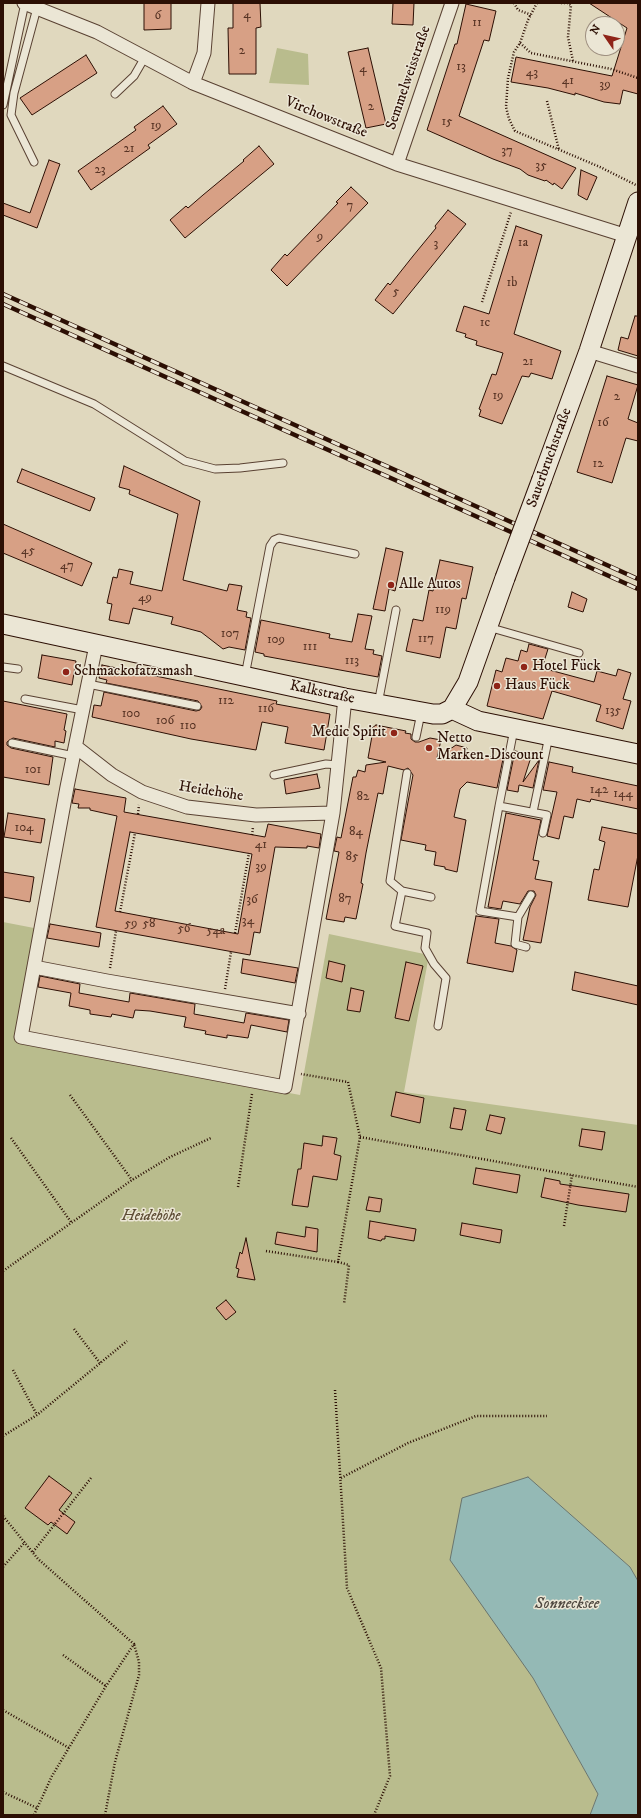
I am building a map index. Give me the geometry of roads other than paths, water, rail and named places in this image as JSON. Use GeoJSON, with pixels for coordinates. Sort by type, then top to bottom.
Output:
{"type":"FeatureCollection","features":[{"type":"Feature","properties":{"kind":"street"},"geometry":{"type":"LineString","coordinates":[[194,83],[204,53],[208,3]]}},
{"type":"Feature","properties":{"kind":"street","name":"Semmelweisstraße"},"geometry":{"type":"LineString","coordinates":[[397,164],[452,3]]}},
{"type":"Feature","properties":{"kind":"street","name":"Virchowstraße"},"geometry":{"type":"LineString","coordinates":[[29,5],[97,32],[194,83],[397,164],[627,236]]}},
{"type":"Feature","properties":{"kind":"street","name":"Sauerbruchstraße"},"geometry":{"type":"LineString","coordinates":[[452,709],[468,682],[589,351],[638,202]]}},
{"type":"Feature","properties":{"kind":"street"},"geometry":{"type":"LineString","coordinates":[[589,351],[638,366]]}},
{"type":"Feature","properties":{"kind":"street","name":"Kalkstraße"},"geometry":{"type":"LineString","coordinates":[[3,624],[345,698],[421,712],[442,714],[452,709]]}},
{"type":"Feature","properties":{"kind":"street"},"geometry":{"type":"LineString","coordinates":[[96,645],[67,787],[21,1037],[286,1087],[333,813],[345,698]]}},
{"type":"Feature","properties":{"kind":"street"},"geometry":{"type":"LineString","coordinates":[[452,709],[478,721],[638,754]]}},
{"type":"Feature","properties":{"kind":"street","name":"Heidehöhe"},"geometry":{"type":"LineString","coordinates":[[75,752],[142,792],[187,807],[256,815],[333,813]]}},
{"type":"Feature","properties":{"kind":"street"},"geometry":{"type":"LineString","coordinates":[[34,967],[299,1014]]}},
{"type":"Feature","properties":{"kind":"lane"},"geometry":{"type":"LineString","coordinates":[[3,105],[29,5]]}},
{"type":"Feature","properties":{"kind":"lane"},"geometry":{"type":"LineString","coordinates":[[29,5],[11,115],[34,162]]}},
{"type":"Feature","properties":{"kind":"lane"},"geometry":{"type":"LineString","coordinates":[[115,94],[134,76],[144,57]]}},
{"type":"Feature","properties":{"kind":"lane"},"geometry":{"type":"LineString","coordinates":[[3,366],[94,404],[185,461],[215,469],[240,468],[283,463]]}},
{"type":"Feature","properties":{"kind":"lane"},"geometry":{"type":"LineString","coordinates":[[245,676],[270,546],[274,540],[279,538],[356,554]]}},
{"type":"Feature","properties":{"kind":"lane"},"geometry":{"type":"LineString","coordinates":[[378,704],[396,610]]}},
{"type":"Feature","properties":{"kind":"lane"},"geometry":{"type":"LineString","coordinates":[[488,627],[579,654]]}},
{"type":"Feature","properties":{"kind":"lane"},"geometry":{"type":"LineString","coordinates":[[3,667],[18,669]]}},
{"type":"Feature","properties":{"kind":"lane"},"geometry":{"type":"LineString","coordinates":[[88,684],[198,706]]}},
{"type":"Feature","properties":{"kind":"lane"},"geometry":{"type":"LineString","coordinates":[[25,699],[83,710]]}},
{"type":"Feature","properties":{"kind":"lane"},"geometry":{"type":"LineString","coordinates":[[416,737],[421,712]]}},
{"type":"Feature","properties":{"kind":"lane"},"geometry":{"type":"LineString","coordinates":[[514,729],[480,911],[518,917]]}},
{"type":"Feature","properties":{"kind":"lane"},"geometry":{"type":"LineString","coordinates":[[532,812],[549,736]]}},
{"type":"Feature","properties":{"kind":"lane"},"geometry":{"type":"LineString","coordinates":[[12,743],[75,752]]}},
{"type":"Feature","properties":{"kind":"lane"},"geometry":{"type":"LineString","coordinates":[[274,775],[326,764],[338,765]]}},
{"type":"Feature","properties":{"kind":"lane"},"geometry":{"type":"LineString","coordinates":[[407,773],[390,881],[402,891],[431,897]]}},
{"type":"Feature","properties":{"kind":"lane"},"geometry":{"type":"LineString","coordinates":[[499,806],[547,814],[543,834]]}},
{"type":"Feature","properties":{"kind":"lane"},"geometry":{"type":"LineString","coordinates":[[402,891],[394,926],[427,933],[425,948],[434,964],[446,978],[438,1026]]}},
{"type":"Feature","properties":{"kind":"lane"},"geometry":{"type":"LineString","coordinates":[[526,947],[515,944],[518,917],[531,895]]}},
{"type":"Feature","properties":{"kind":"water","name":"Sonnecksee"},"geometry":{"type":"Polygon","coordinates":[[[528,1477],[630,1567],[638,1581],[638,1815],[590,1815],[598,1794],[533,1678],[450,1560],[462,1498],[528,1477]]]}},
{"type":"Feature","properties":{"kind":"railway"},"geometry":{"type":"LineString","coordinates":[[3,294],[638,579]]}},
{"type":"Feature","properties":{"kind":"railway"},"geometry":{"type":"LineString","coordinates":[[3,304],[638,589]]}},
{"type":"Feature","properties":{"kind":"place","name":"Alle Autos"},"geometry":{"type":"Point","coordinates":[391,585]}},
{"type":"Feature","properties":{"kind":"place","name":"Hotel Fück"},"geometry":{"type":"Point","coordinates":[524,667]}},
{"type":"Feature","properties":{"kind":"place","name":"Schmackofatzsmash"},"geometry":{"type":"Point","coordinates":[66,672]}},
{"type":"Feature","properties":{"kind":"place","name":"Haus Fück"},"geometry":{"type":"Point","coordinates":[497,686]}},
{"type":"Feature","properties":{"kind":"place","name":"Medic Spirit"},"geometry":{"type":"Point","coordinates":[394,733]}},
{"type":"Feature","properties":{"kind":"place","name":"Netto Marken-Discount"},"geometry":{"type":"Point","coordinates":[429,748]}}]}
